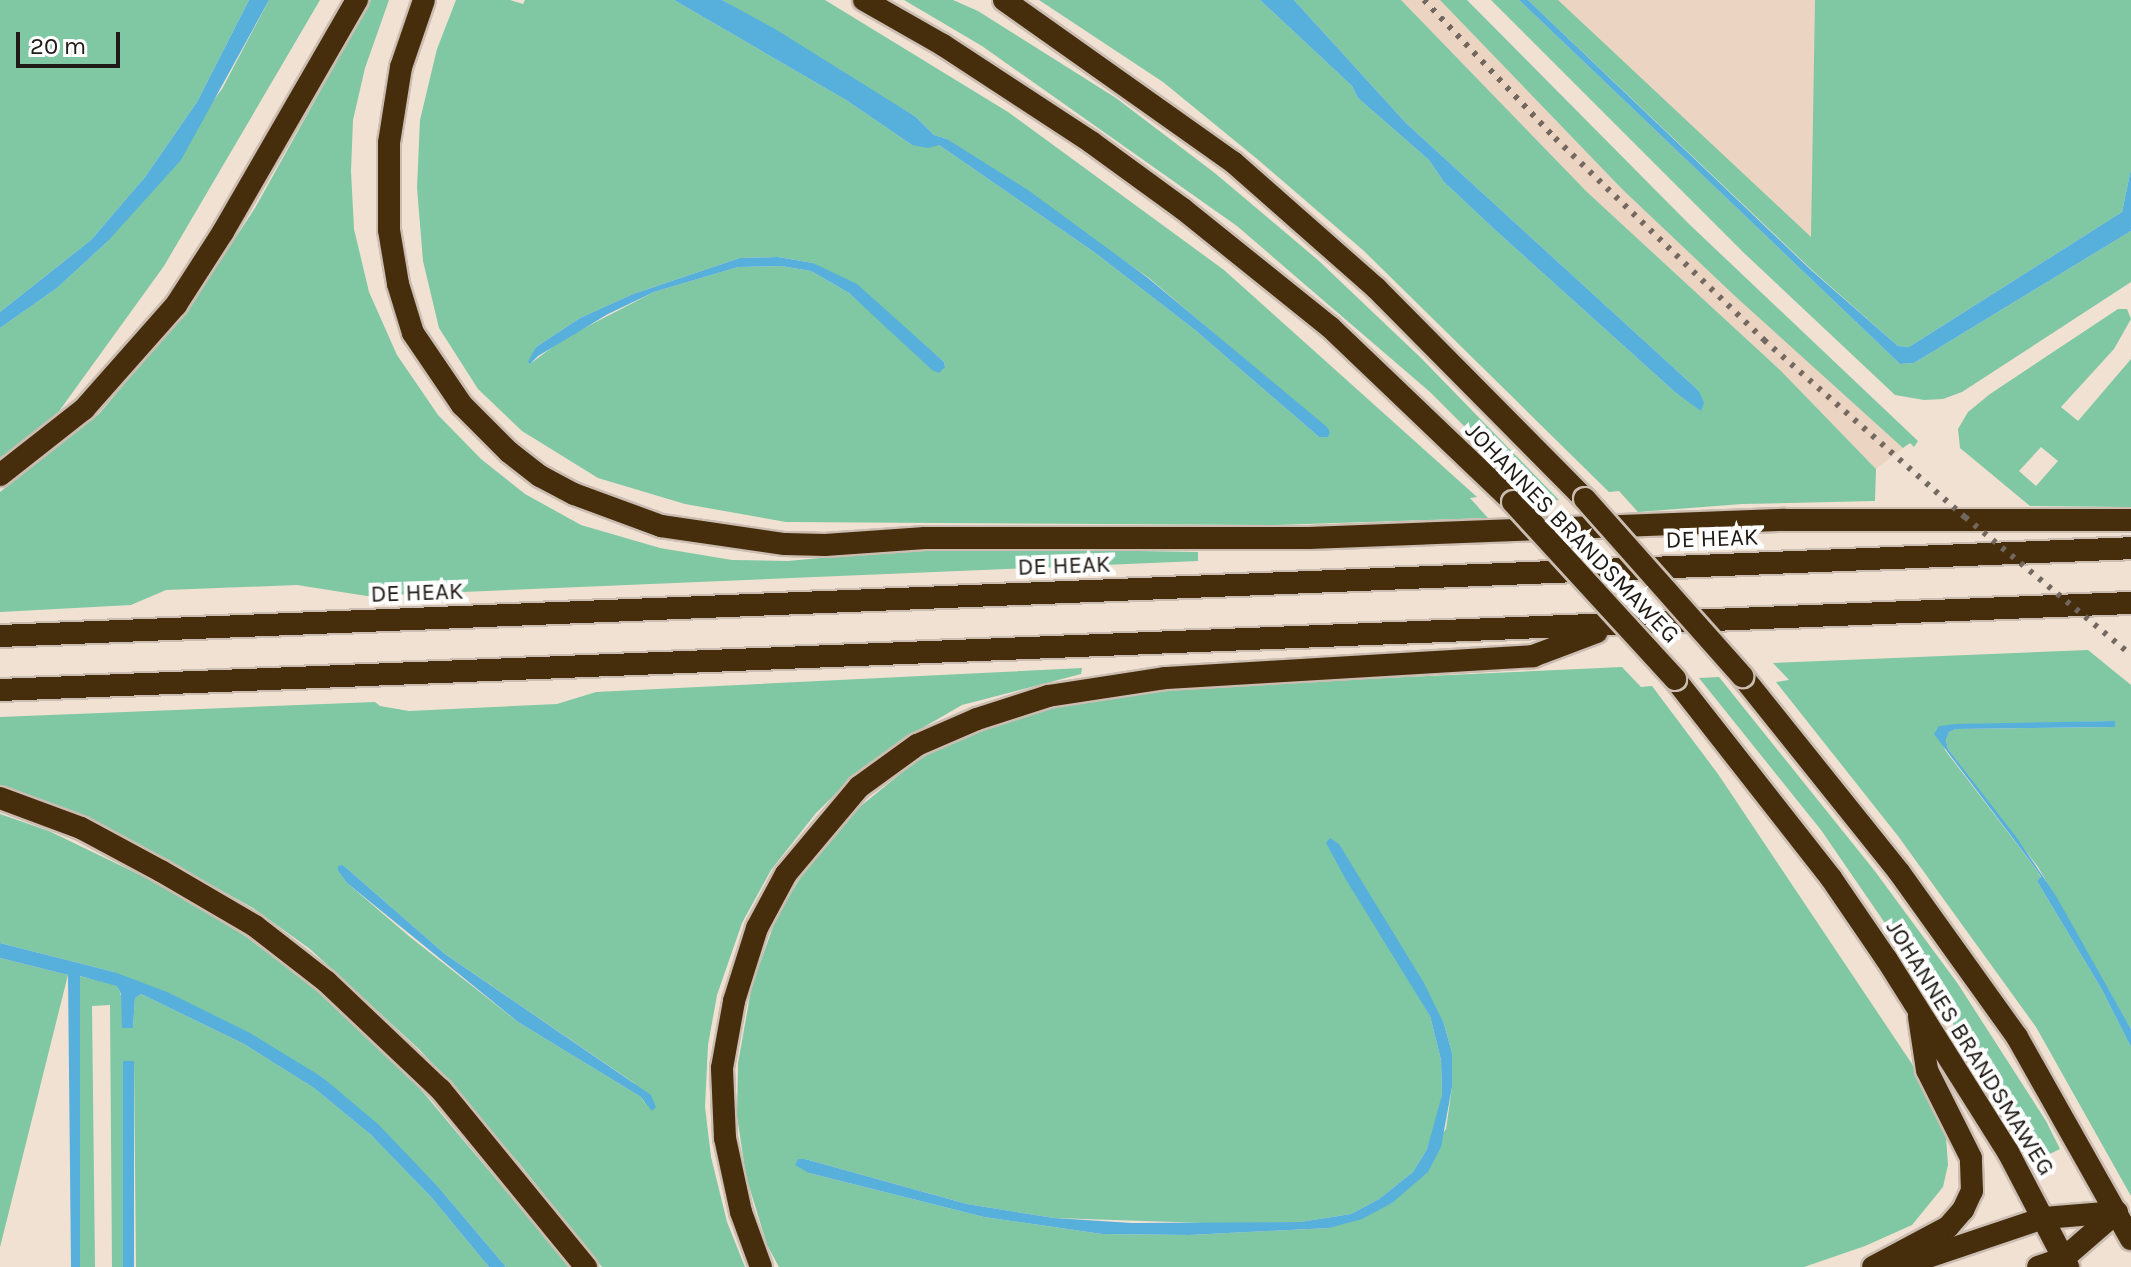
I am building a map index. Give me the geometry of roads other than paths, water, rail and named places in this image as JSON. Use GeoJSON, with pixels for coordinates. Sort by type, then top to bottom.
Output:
{"type":"FeatureCollection","features":[{"type":"Feature","properties":{"kind":"highway"},"geometry":{"type":"LineString","coordinates":[[337,35],[346,0]]}},
{"type":"Feature","properties":{"kind":"highway"},"geometry":{"type":"LineString","coordinates":[[0,475],[84,409],[176,305],[223,232],[357,0]]}},
{"type":"Feature","properties":{"kind":"highway"},"geometry":{"type":"LineString","coordinates":[[424,0],[401,67],[392,105],[388,158],[389,230],[398,284],[413,333],[462,405],[509,452],[540,476],[574,494],[661,526],[785,544],[825,545],[925,538],[1309,538],[1785,520],[2131,520]]}},
{"type":"Feature","properties":{"kind":"highway","name":"JOHANNES BRANDSMAWEG"},"geometry":{"type":"LineString","coordinates":[[864,0],[943,45],[1091,142],[1183,209],[1330,327],[1513,502],[1675,679],[1831,878],[1918,1008],[2008,1152],[2066,1262]]}},
{"type":"Feature","properties":{"kind":"highway","name":"JOHANNES BRANDSMAWEG"},"geometry":{"type":"LineString","coordinates":[[1004,0],[1233,162],[1376,288],[1585,499],[1742,676],[1899,872],[2017,1037],[2131,1239]]}},
{"type":"Feature","properties":{"kind":"highway","name":"DE HEAK"},"geometry":{"type":"LineString","coordinates":[[0,636],[2131,548]]}},
{"type":"Feature","properties":{"kind":"highway"},"geometry":{"type":"LineString","coordinates":[[0,690],[2131,603]]}},
{"type":"Feature","properties":{"kind":"highway"},"geometry":{"type":"LineString","coordinates":[[761,1267],[741,1212],[725,1138],[722,1068],[734,1001],[757,928],[786,874],[859,787],[917,745],[977,719],[1048,696],[1165,678],[1533,656],[1616,624]]}},
{"type":"Feature","properties":{"kind":"highway"},"geometry":{"type":"LineString","coordinates":[[0,798],[81,828],[161,871],[255,926],[327,982],[441,1090],[586,1267]]}},
{"type":"Feature","properties":{"kind":"highway"},"geometry":{"type":"LineString","coordinates":[[1873,1267],[1883,1258],[1948,1227],[1963,1210],[1972,1191],[1973,1169],[1968,1148],[1927,1070],[1918,1008]]}},
{"type":"Feature","properties":{"kind":"highway"},"geometry":{"type":"LineString","coordinates":[[1898,1267],[2044,1218],[2117,1212]]}},
{"type":"Feature","properties":{"kind":"highway"},"geometry":{"type":"LineString","coordinates":[[2038,1267],[2066,1262],[2117,1212]]}},
{"type":"Feature","properties":{"kind":"water"},"geometry":{"type":"Polygon","coordinates":[[[249,0],[269,0],[181,160],[107,242],[57,288],[0,328],[0,312],[91,240],[145,177],[197,102],[249,0]]]}},
{"type":"Feature","properties":{"kind":"water"},"geometry":{"type":"Polygon","coordinates":[[[674,0],[722,0],[775,29],[916,117],[934,135],[947,139],[1028,190],[1148,278],[1327,427],[1330,432],[1328,437],[1319,437],[1195,330],[1094,252],[939,145],[928,148],[912,145],[846,100],[674,0]]]}},
{"type":"Feature","properties":{"kind":"water"},"geometry":{"type":"Polygon","coordinates":[[[1260,0],[1294,0],[1406,123],[1699,391],[1704,403],[1701,411],[1676,393],[1493,228],[1444,182],[1429,160],[1358,98],[1352,86],[1260,0]]]}},
{"type":"Feature","properties":{"kind":"water"},"geometry":{"type":"Polygon","coordinates":[[[1519,0],[1528,0],[1811,270],[1898,346],[1909,347],[2122,212],[2131,169],[2131,231],[1914,363],[1900,364],[1519,0]]]}},
{"type":"Feature","properties":{"kind":"water"},"geometry":{"type":"Polygon","coordinates":[[[778,257],[813,263],[857,284],[944,362],[945,367],[939,373],[932,370],[849,293],[811,271],[781,266],[738,267],[654,292],[608,314],[538,356],[530,364],[528,362],[536,347],[580,318],[633,294],[740,258],[778,257]]]}},
{"type":"Feature","properties":{"kind":"water"},"geometry":{"type":"Polygon","coordinates":[[[2115,721],[2115,727],[1956,729],[1949,732],[1946,740],[1948,749],[2017,838],[2056,896],[2131,1029],[2131,1047],[2101,988],[2037,881],[2041,877],[2036,869],[1934,734],[1939,726],[1956,724],[2115,721]]]}},
{"type":"Feature","properties":{"kind":"water"},"geometry":{"type":"Polygon","coordinates":[[[1330,838],[1339,844],[1424,983],[1444,1024],[1452,1053],[1452,1087],[1441,1147],[1428,1172],[1392,1203],[1362,1219],[1329,1228],[1189,1235],[1102,1234],[984,1217],[809,1173],[795,1165],[798,1159],[805,1159],[967,1204],[1054,1218],[1132,1223],[1300,1222],[1351,1214],[1379,1199],[1413,1172],[1427,1149],[1442,1095],[1441,1060],[1430,1016],[1345,878],[1326,843],[1330,838]]]}},
{"type":"Feature","properties":{"kind":"water"},"geometry":{"type":"Polygon","coordinates":[[[343,865],[445,954],[651,1095],[656,1107],[652,1111],[641,1097],[518,1022],[347,883],[338,871],[338,866],[343,865]]]}},
{"type":"Feature","properties":{"kind":"water"},"geometry":{"type":"Polygon","coordinates":[[[0,943],[114,972],[167,992],[250,1033],[322,1077],[378,1124],[440,1189],[506,1267],[489,1267],[431,1197],[370,1134],[314,1088],[244,1044],[141,994],[135,998],[133,1028],[122,1028],[121,994],[117,986],[80,976],[80,1267],[71,1267],[68,975],[0,958],[0,943]]]}},
{"type":"Feature","properties":{"kind":"water"},"geometry":{"type":"Polygon","coordinates":[[[123,1061],[134,1061],[134,1267],[123,1267],[123,1061]]]}},
{"type":"Feature","properties":{"kind":"railway"},"geometry":{"type":"LineString","coordinates":[[1424,0],[1555,138],[1764,340],[1965,517],[2131,655]]}}]}
